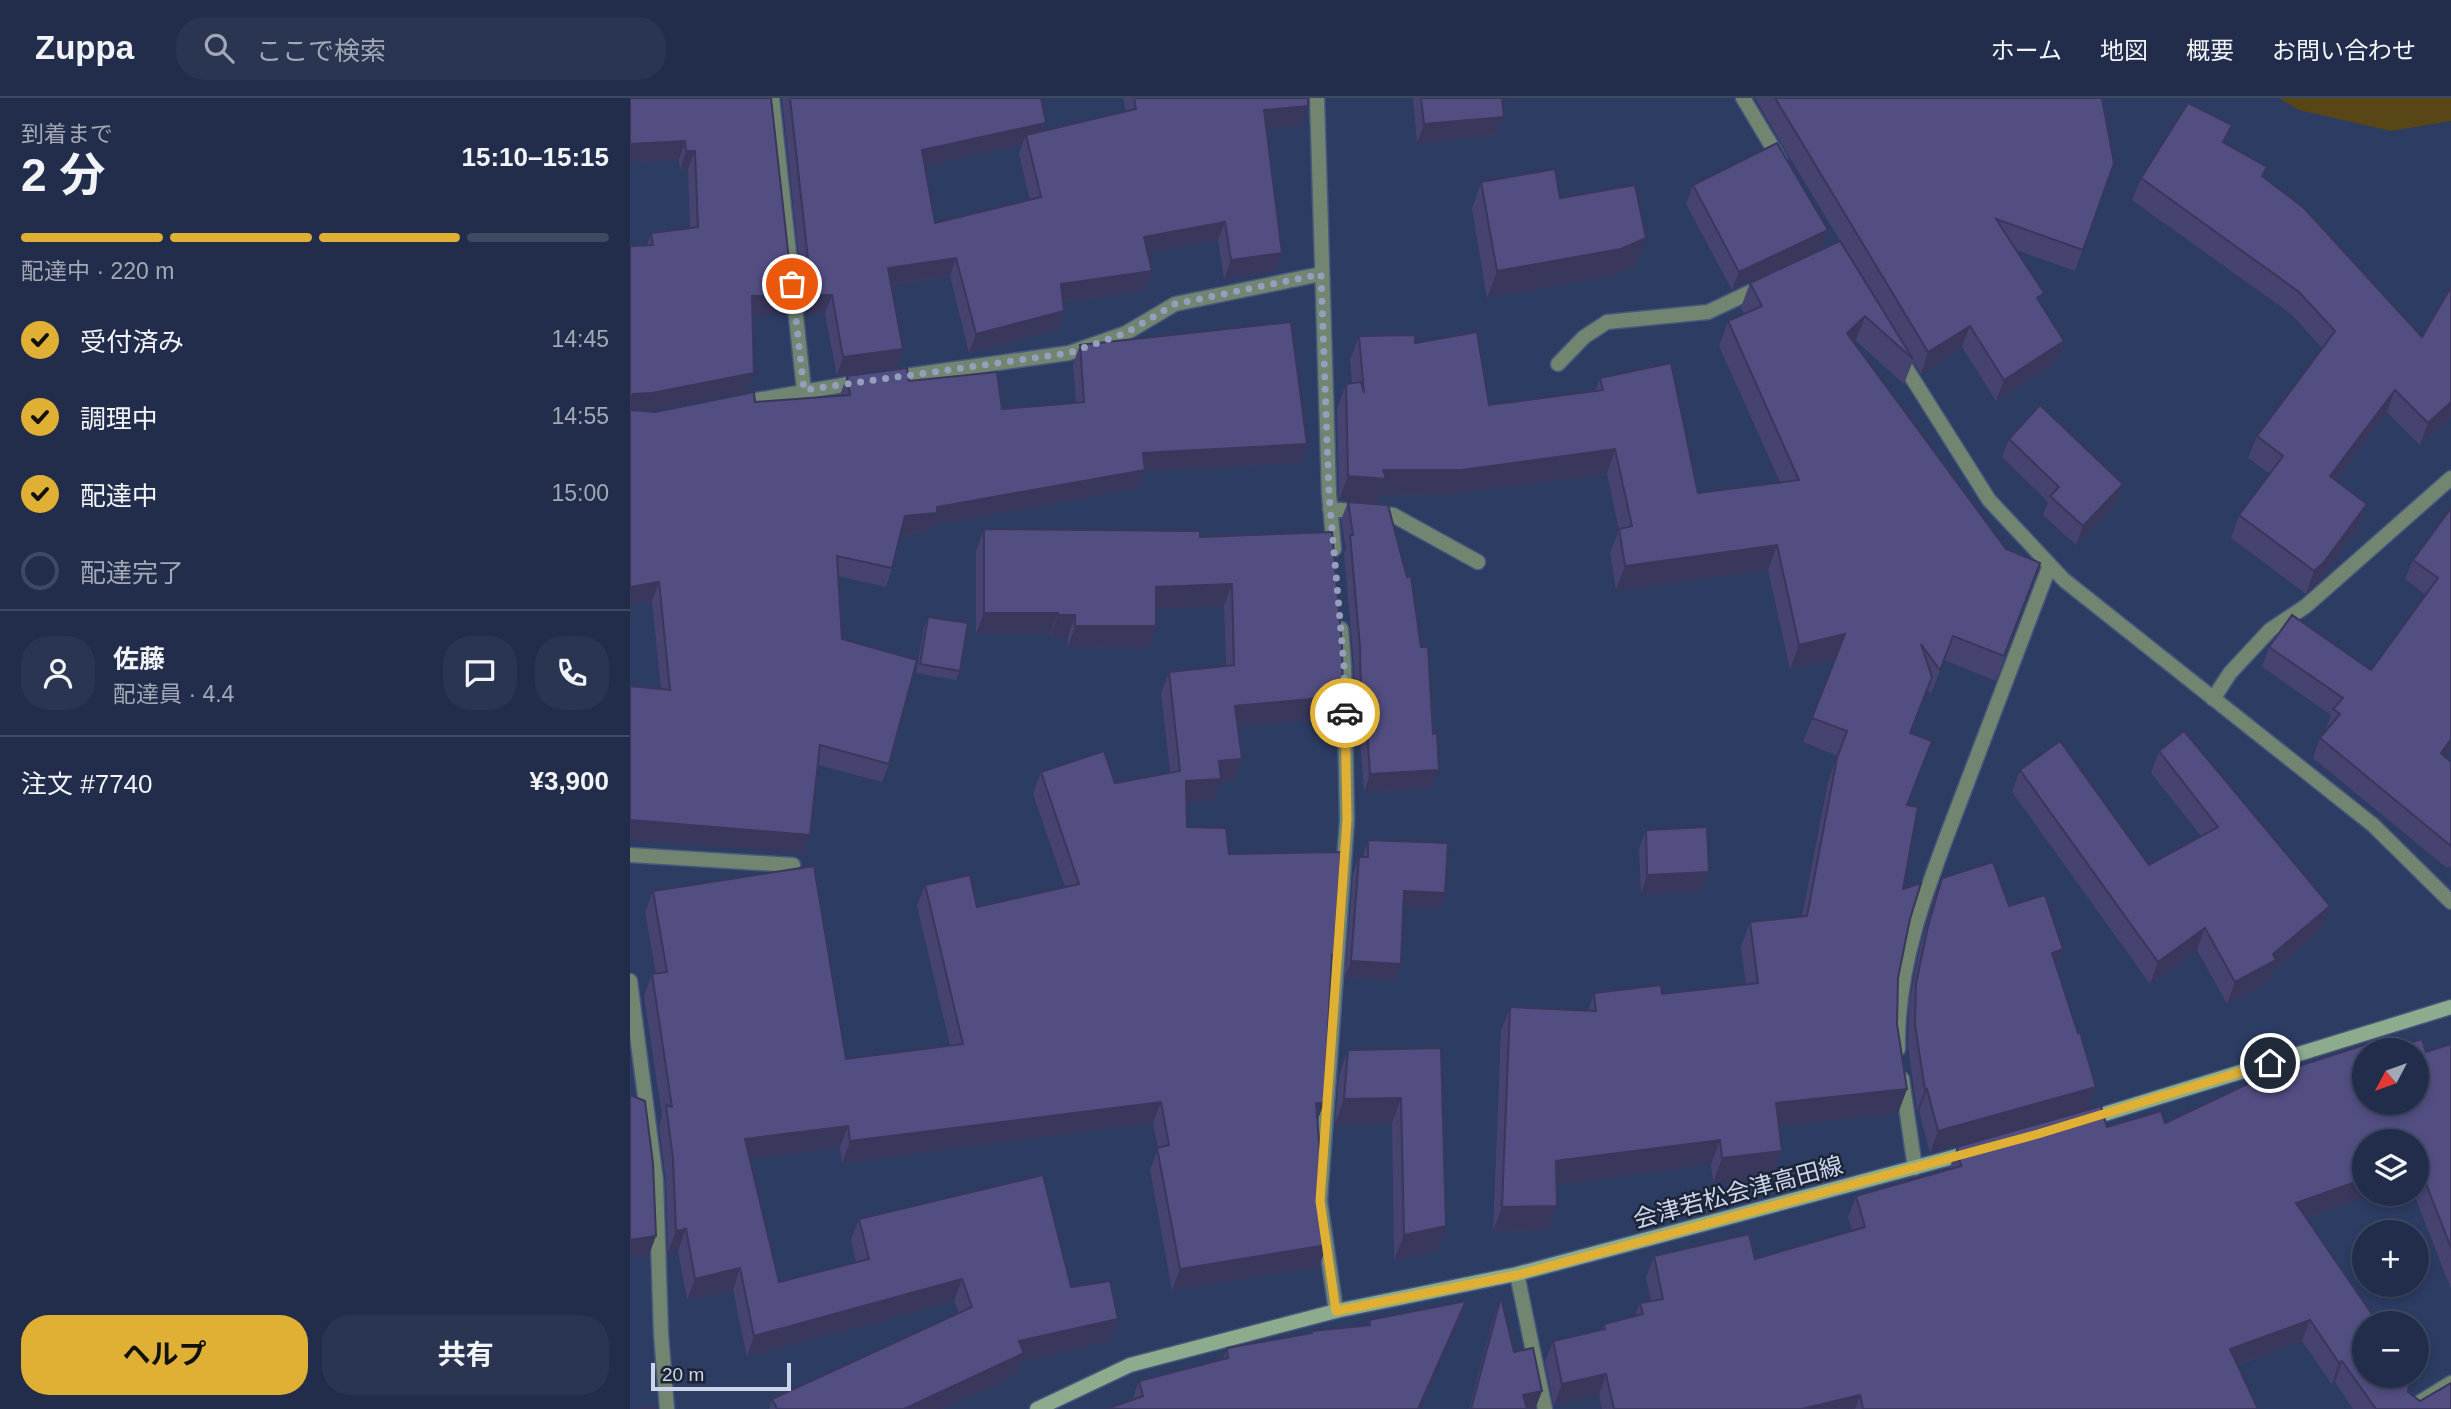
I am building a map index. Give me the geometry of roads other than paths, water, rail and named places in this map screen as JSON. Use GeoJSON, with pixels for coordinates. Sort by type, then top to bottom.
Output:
{"type":"FeatureCollection","features":[{"type":"Feature","properties":{"kind":"main road"},"geometry":{"type":"LineString","coordinates":[[2065,1126],[2451,1007]]}},
{"type":"Feature","properties":{"kind":"main road","name":"会津若松会津高田線"},"geometry":{"type":"LineString","coordinates":[[1037,1409],[1130,1365],[1336,1311],[1517,1275],[1989,1148]]}},
{"type":"Feature","properties":{"kind":"street"},"geometry":{"type":"LineString","coordinates":[[772,98],[804,390]]}},
{"type":"Feature","properties":{"kind":"street"},"geometry":{"type":"LineString","coordinates":[[1317,98],[1330,509],[1335,562]]}},
{"type":"Feature","properties":{"kind":"street"},"geometry":{"type":"LineString","coordinates":[[1743,98],[1787,172]]}},
{"type":"Feature","properties":{"kind":"street"},"geometry":{"type":"LineString","coordinates":[[725,406],[804,390],[1069,353],[1126,333],[1175,304],[1321,274]]}},
{"type":"Feature","properties":{"kind":"street"},"geometry":{"type":"LineString","coordinates":[[1558,364],[1584,337],[1607,322],[1708,312],[1772,282]]}},
{"type":"Feature","properties":{"kind":"street"},"geometry":{"type":"LineString","coordinates":[[1889,342],[1989,500],[2064,580],[2373,825],[2451,902]]}},
{"type":"Feature","properties":{"kind":"street"},"geometry":{"type":"LineString","coordinates":[[2214,699],[2231,673],[2270,630],[2306,607],[2451,478]]}},
{"type":"Feature","properties":{"kind":"street"},"geometry":{"type":"LineString","coordinates":[[1330,509],[1394,515],[1478,562]]}},
{"type":"Feature","properties":{"kind":"street"},"geometry":{"type":"LineString","coordinates":[[1915,1168],[1898,1047],[1899,1003],[1911,945],[1931,877],[2050,565]]}},
{"type":"Feature","properties":{"kind":"street"},"geometry":{"type":"LineString","coordinates":[[1336,1311],[1320,1201],[1347,820],[1344,666],[1339,614]]}},
{"type":"Feature","properties":{"kind":"street"},"geometry":{"type":"LineString","coordinates":[[630,855],[793,865]]}},
{"type":"Feature","properties":{"kind":"street"},"geometry":{"type":"LineString","coordinates":[[630,981],[656,1181],[661,1334],[667,1409]]}},
{"type":"Feature","properties":{"kind":"street"},"geometry":{"type":"LineString","coordinates":[[1517,1275],[1545,1409]]}},
{"type":"Feature","properties":{"kind":"street"},"geometry":{"type":"LineString","coordinates":[[2409,1409],[2451,1382]]}}]}
